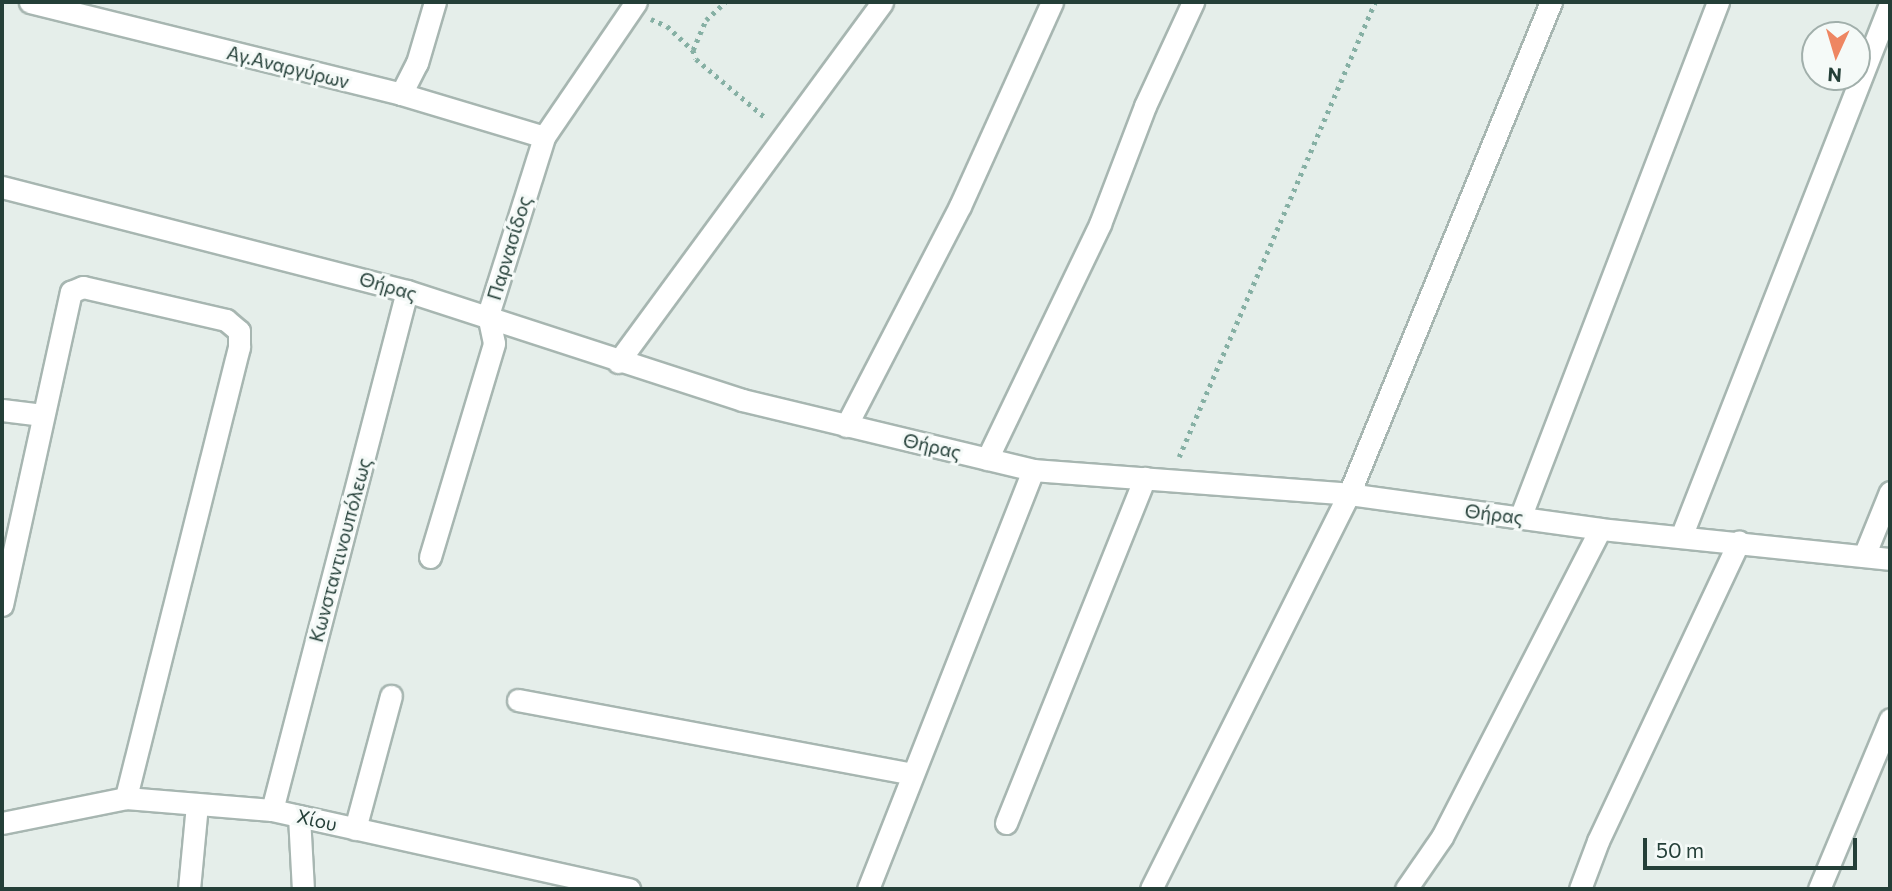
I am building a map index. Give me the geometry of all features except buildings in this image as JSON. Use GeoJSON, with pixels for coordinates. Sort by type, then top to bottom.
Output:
{"type":"FeatureCollection","features":[{"type":"Feature","properties":{"kind":"street","name":"Αγ.Αναργύρων"},"geometry":{"type":"LineString","coordinates":[[30,2],[401,94],[544,137]]}},
{"type":"Feature","properties":{"kind":"street"},"geometry":{"type":"LineString","coordinates":[[401,94],[417,63],[436,2]]}},
{"type":"Feature","properties":{"kind":"street"},"geometry":{"type":"LineString","coordinates":[[618,362],[882,2]]}},
{"type":"Feature","properties":{"kind":"street"},"geometry":{"type":"LineString","coordinates":[[846,426],[960,206],[1052,2]]}},
{"type":"Feature","properties":{"kind":"street"},"geometry":{"type":"LineString","coordinates":[[987,459],[1090,247],[1145,106],[1193,2]]}},
{"type":"Feature","properties":{"kind":"street"},"geometry":{"type":"LineString","coordinates":[[1151,889],[1349,494],[1551,2]]}},
{"type":"Feature","properties":{"kind":"street"},"geometry":{"type":"LineString","coordinates":[[1520,517],[1718,2]]}},
{"type":"Feature","properties":{"kind":"street"},"geometry":{"type":"LineString","coordinates":[[1681,537],[1890,4]]}},
{"type":"Feature","properties":{"kind":"street","name":"Παρνασίδος"},"geometry":{"type":"LineString","coordinates":[[430,557],[494,343],[488,315],[544,137],[634,6]]}},
{"type":"Feature","properties":{"kind":"street","name":"Θήρας"},"geometry":{"type":"LineString","coordinates":[[2,187],[407,291],[488,315],[618,362],[846,426],[1033,470],[1349,494],[1600,529],[1890,559]]}},
{"type":"Feature","properties":{"kind":"street"},"geometry":{"type":"LineString","coordinates":[[2,605],[71,292],[83,287],[226,320],[239,331],[239,347],[125,798]]}},
{"type":"Feature","properties":{"kind":"street","name":"Κωνσταντινουπόλεως"},"geometry":{"type":"LineString","coordinates":[[272,810],[407,291]]}},
{"type":"Feature","properties":{"kind":"street"},"geometry":{"type":"LineString","coordinates":[[2,410],[43,415]]}},
{"type":"Feature","properties":{"kind":"street"},"geometry":{"type":"LineString","coordinates":[[869,889],[1033,470]]}},
{"type":"Feature","properties":{"kind":"street"},"geometry":{"type":"LineString","coordinates":[[1006,823],[1145,478]]}},
{"type":"Feature","properties":{"kind":"street"},"geometry":{"type":"LineString","coordinates":[[1864,556],[1890,492]]}},
{"type":"Feature","properties":{"kind":"street"},"geometry":{"type":"LineString","coordinates":[[1406,889],[1441,837],[1600,529]]}},
{"type":"Feature","properties":{"kind":"street"},"geometry":{"type":"LineString","coordinates":[[1580,889],[1598,841],[1739,542]]}},
{"type":"Feature","properties":{"kind":"street"},"geometry":{"type":"LineString","coordinates":[[355,829],[391,696]]}},
{"type":"Feature","properties":{"kind":"street"},"geometry":{"type":"LineString","coordinates":[[518,700],[912,774]]}},
{"type":"Feature","properties":{"kind":"street"},"geometry":{"type":"LineString","coordinates":[[1818,889],[1890,719]]}},
{"type":"Feature","properties":{"kind":"street","name":"Χίου"},"geometry":{"type":"LineString","coordinates":[[2,823],[125,798],[272,810],[629,889]]}},
{"type":"Feature","properties":{"kind":"street"},"geometry":{"type":"LineString","coordinates":[[189,889],[197,803]]}},
{"type":"Feature","properties":{"kind":"street"},"geometry":{"type":"LineString","coordinates":[[299,816],[303,889]]}},
{"type":"Feature","properties":{"kind":"path"},"geometry":{"type":"LineString","coordinates":[[693,50],[706,20],[725,2]]}},
{"type":"Feature","properties":{"kind":"path"},"geometry":{"type":"LineString","coordinates":[[1169,480],[1375,2]]}},
{"type":"Feature","properties":{"kind":"path"},"geometry":{"type":"LineString","coordinates":[[634,6],[667,26],[693,50],[696,59],[785,133]]}}]}
